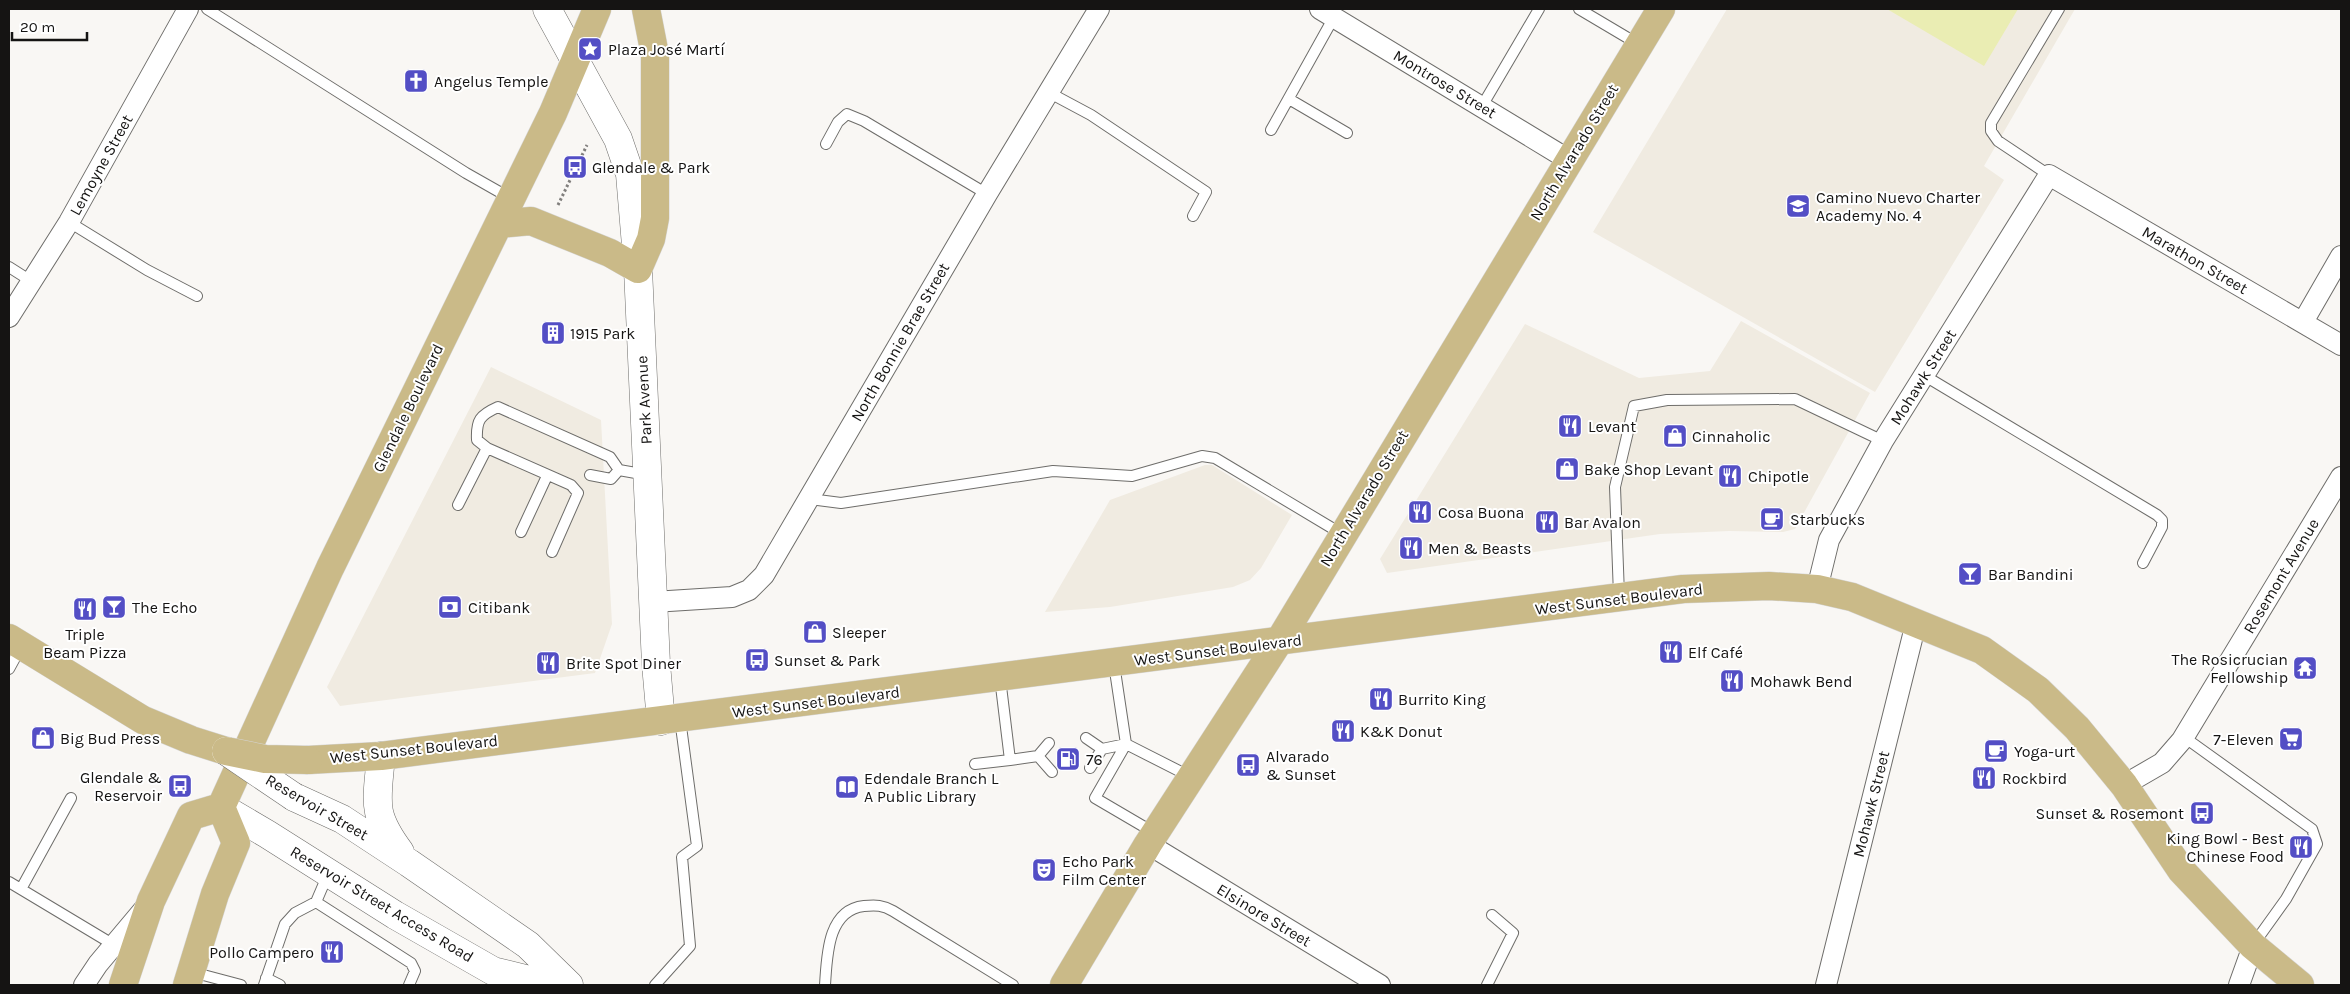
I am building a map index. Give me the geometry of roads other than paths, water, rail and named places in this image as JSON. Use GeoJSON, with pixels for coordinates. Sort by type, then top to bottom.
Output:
{"type":"FeatureCollection","features":[{"type":"Feature","properties":{"kind":"main road","name":"Glendale Boulevard"},"geometry":{"type":"LineString","coordinates":[[221,807],[330,568],[511,199],[576,60],[597,9]]}},
{"type":"Feature","properties":{"kind":"main road"},"geometry":{"type":"LineString","coordinates":[[499,224],[531,221],[610,254],[638,269],[651,239],[655,218],[655,55],[646,9]]}},
{"type":"Feature","properties":{"kind":"main road","name":"North Alvarado Street"},"geometry":{"type":"LineString","coordinates":[[1064,985],[1152,839],[1278,643],[1342,534],[1661,9]]}},
{"type":"Feature","properties":{"kind":"main road","name":"West Sunset Boulevard"},"geometry":{"type":"LineString","coordinates":[[15,642],[143,720],[190,740],[226,751],[265,759],[308,760],[381,756],[1278,643],[1683,589],[1770,586],[1817,589],[1852,597],[1982,650],[2038,690],[2077,728],[2124,785],[2181,870],[2253,946],[2300,985]]}},
{"type":"Feature","properties":{"kind":"main road"},"geometry":{"type":"LineString","coordinates":[[123,985],[151,901],[191,816],[221,807],[236,843],[215,894],[188,978]]}},
{"type":"Feature","properties":{"kind":"street","name":"Lemoyne Street"},"geometry":{"type":"LineString","coordinates":[[9,317],[69,222],[188,9]]}},
{"type":"Feature","properties":{"kind":"street","name":"Park Avenue"},"geometry":{"type":"LineString","coordinates":[[548,9],[618,139],[630,174],[638,269],[653,602],[670,720]]}},
{"type":"Feature","properties":{"kind":"street","name":"North Bonnie Brae Street"},"geometry":{"type":"LineString","coordinates":[[653,602],[732,597],[749,590],[764,575],[986,194],[1099,9]]}},
{"type":"Feature","properties":{"kind":"street","name":"Montrose Street"},"geometry":{"type":"LineString","coordinates":[[1327,13],[1569,160]]}},
{"type":"Feature","properties":{"kind":"street","name":"Marathon Street"},"geometry":{"type":"LineString","coordinates":[[2049,175],[2341,345]]}},
{"type":"Feature","properties":{"kind":"street","name":"Mohawk Street"},"geometry":{"type":"LineString","coordinates":[[1817,589],[1829,540],[1883,441],[2049,175]]}},
{"type":"Feature","properties":{"kind":"street"},"geometry":{"type":"LineString","coordinates":[[2303,322],[2341,256]]}},
{"type":"Feature","properties":{"kind":"street","name":"Rosemont Avenue"},"geometry":{"type":"LineString","coordinates":[[2124,785],[2162,763],[2184,737],[2341,477]]}},
{"type":"Feature","properties":{"kind":"street","name":"Mohawk Street"},"geometry":{"type":"LineString","coordinates":[[1826,985],[1916,623]]}},
{"type":"Feature","properties":{"kind":"street","name":"Reservoir Street"},"geometry":{"type":"LineString","coordinates":[[226,751],[294,797],[342,820],[409,863],[528,945],[569,985]]}},
{"type":"Feature","properties":{"kind":"street","name":"Reservoir Street"},"geometry":{"type":"LineString","coordinates":[[381,756],[378,814],[384,831],[409,863]]}},
{"type":"Feature","properties":{"kind":"street","name":"Reservoir Street Access Road"},"geometry":{"type":"LineString","coordinates":[[221,807],[493,972],[550,985]]}},
{"type":"Feature","properties":{"kind":"street","name":"Elsinore Street"},"geometry":{"type":"LineString","coordinates":[[1152,839],[1380,985]]}},
{"type":"Feature","properties":{"kind":"street"},"geometry":{"type":"LineString","coordinates":[[84,985],[98,964],[151,901]]}},
{"type":"Feature","properties":{"kind":"street"},"geometry":{"type":"LineString","coordinates":[[2239,985],[2253,946]]}},
{"type":"Feature","properties":{"kind":"lane"},"geometry":{"type":"LineString","coordinates":[[207,9],[466,173],[511,199]]}},
{"type":"Feature","properties":{"kind":"lane"},"geometry":{"type":"LineString","coordinates":[[1482,106],[1539,9]]}},
{"type":"Feature","properties":{"kind":"lane"},"geometry":{"type":"LineString","coordinates":[[1579,9],[1639,45]]}},
{"type":"Feature","properties":{"kind":"lane"},"geometry":{"type":"LineString","coordinates":[[2049,175],[1998,141],[1992,131],[1991,123],[2059,9]]}},
{"type":"Feature","properties":{"kind":"lane"},"geometry":{"type":"LineString","coordinates":[[1271,130],[1289,99],[1327,13]]}},
{"type":"Feature","properties":{"kind":"lane"},"geometry":{"type":"LineString","coordinates":[[1048,92],[1092,115],[1206,192],[1193,216]]}},
{"type":"Feature","properties":{"kind":"lane"},"geometry":{"type":"LineString","coordinates":[[1289,99],[1347,133]]}},
{"type":"Feature","properties":{"kind":"lane"},"geometry":{"type":"LineString","coordinates":[[826,144],[838,122],[847,114],[864,121],[986,194]]}},
{"type":"Feature","properties":{"kind":"lane"},"geometry":{"type":"LineString","coordinates":[[69,222],[147,270],[197,296]]}},
{"type":"Feature","properties":{"kind":"lane"},"geometry":{"type":"LineString","coordinates":[[9,268],[31,280]]}},
{"type":"Feature","properties":{"kind":"lane"},"geometry":{"type":"LineString","coordinates":[[1925,376],[2157,515],[2162,520],[2162,527],[2143,564]]}},
{"type":"Feature","properties":{"kind":"lane"},"geometry":{"type":"LineString","coordinates":[[1619,598],[1615,487],[1634,406],[1667,400],[1795,398],[1883,441]]}},
{"type":"Feature","properties":{"kind":"lane"},"geometry":{"type":"LineString","coordinates":[[552,552],[578,493],[571,485],[487,448],[477,440],[476,426],[484,413],[498,406],[610,458],[619,470],[648,476]]}},
{"type":"Feature","properties":{"kind":"lane"},"geometry":{"type":"LineString","coordinates":[[458,505],[487,448]]}},
{"type":"Feature","properties":{"kind":"lane"},"geometry":{"type":"LineString","coordinates":[[810,499],[841,504],[1053,471],[1132,476],[1202,456],[1215,458],[1342,534]]}},
{"type":"Feature","properties":{"kind":"lane"},"geometry":{"type":"LineString","coordinates":[[590,475],[611,479],[619,470]]}},
{"type":"Feature","properties":{"kind":"lane"},"geometry":{"type":"LineString","coordinates":[[521,532],[547,476]]}},
{"type":"Feature","properties":{"kind":"lane"},"geometry":{"type":"LineString","coordinates":[[9,669],[15,642]]}},
{"type":"Feature","properties":{"kind":"lane"},"geometry":{"type":"LineString","coordinates":[[1114,663],[1126,744],[1095,798],[1152,839]]}},
{"type":"Feature","properties":{"kind":"lane"},"geometry":{"type":"LineString","coordinates":[[1000,678],[1010,760]]}},
{"type":"Feature","properties":{"kind":"lane"},"geometry":{"type":"LineString","coordinates":[[655,985],[690,946],[682,857],[697,846],[670,720]]}},
{"type":"Feature","properties":{"kind":"lane"},"geometry":{"type":"LineString","coordinates":[[2184,737],[2312,829],[2317,844],[2286,899],[2253,946]]}},
{"type":"Feature","properties":{"kind":"lane"},"geometry":{"type":"LineString","coordinates":[[1086,738],[1102,749]]}},
{"type":"Feature","properties":{"kind":"lane"},"geometry":{"type":"LineString","coordinates":[[1038,756],[1049,743]]}},
{"type":"Feature","properties":{"kind":"lane"},"geometry":{"type":"LineString","coordinates":[[1088,751],[1126,744],[1191,777]]}},
{"type":"Feature","properties":{"kind":"lane"},"geometry":{"type":"LineString","coordinates":[[1090,768],[1102,749]]}},
{"type":"Feature","properties":{"kind":"lane"},"geometry":{"type":"LineString","coordinates":[[975,764],[1050,755]]}},
{"type":"Feature","properties":{"kind":"lane"},"geometry":{"type":"LineString","coordinates":[[1038,756],[1052,772]]}},
{"type":"Feature","properties":{"kind":"lane"},"geometry":{"type":"LineString","coordinates":[[21,890],[71,798]]}},
{"type":"Feature","properties":{"kind":"lane"},"geometry":{"type":"LineString","coordinates":[[280,985],[265,982],[285,924],[295,913],[316,902],[328,873]]}},
{"type":"Feature","properties":{"kind":"lane"},"geometry":{"type":"LineString","coordinates":[[9,882],[114,945]]}},
{"type":"Feature","properties":{"kind":"lane"},"geometry":{"type":"LineString","coordinates":[[316,902],[411,963],[414,971],[409,985]]}},
{"type":"Feature","properties":{"kind":"lane"},"geometry":{"type":"LineString","coordinates":[[825,985],[830,939],[840,917],[855,907],[876,904],[893,911],[1013,985]]}},
{"type":"Feature","properties":{"kind":"lane"},"geometry":{"type":"LineString","coordinates":[[1487,985],[1513,933],[1492,915]]}},
{"type":"Feature","properties":{"kind":"lane"},"geometry":{"type":"LineString","coordinates":[[188,978],[241,985]]}},
{"type":"Feature","properties":{"kind":"place","name":"Plaza José Martí"},"geometry":{"type":"Point","coordinates":[590,49]}},
{"type":"Feature","properties":{"kind":"place","name":"Angelus Temple"},"geometry":{"type":"Point","coordinates":[416,81]}},
{"type":"Feature","properties":{"kind":"place","name":"Glendale & Park"},"geometry":{"type":"Point","coordinates":[575,167]}},
{"type":"Feature","properties":{"kind":"place","name":"Camino Nuevo Charter Academy No. 4"},"geometry":{"type":"Point","coordinates":[1798,206]}},
{"type":"Feature","properties":{"kind":"place","name":"1915 Park"},"geometry":{"type":"Point","coordinates":[553,333]}},
{"type":"Feature","properties":{"kind":"place","name":"Levant"},"geometry":{"type":"Point","coordinates":[1570,426]}},
{"type":"Feature","properties":{"kind":"place","name":"Cinnaholic"},"geometry":{"type":"Point","coordinates":[1675,436]}},
{"type":"Feature","properties":{"kind":"place","name":"Bake Shop Levant"},"geometry":{"type":"Point","coordinates":[1567,469]}},
{"type":"Feature","properties":{"kind":"place","name":"Chipotle"},"geometry":{"type":"Point","coordinates":[1730,476]}},
{"type":"Feature","properties":{"kind":"place","name":"Cosa Buona"},"geometry":{"type":"Point","coordinates":[1420,512]}},
{"type":"Feature","properties":{"kind":"place","name":"Starbucks"},"geometry":{"type":"Point","coordinates":[1772,519]}},
{"type":"Feature","properties":{"kind":"place","name":"Bar Avalon"},"geometry":{"type":"Point","coordinates":[1547,522]}},
{"type":"Feature","properties":{"kind":"place","name":"Men & Beasts"},"geometry":{"type":"Point","coordinates":[1411,548]}},
{"type":"Feature","properties":{"kind":"place","name":"Bar Bandini"},"geometry":{"type":"Point","coordinates":[1970,574]}},
{"type":"Feature","properties":{"kind":"place","name":"The Echo"},"geometry":{"type":"Point","coordinates":[114,607]}},
{"type":"Feature","properties":{"kind":"place","name":"Citibank"},"geometry":{"type":"Point","coordinates":[450,607]}},
{"type":"Feature","properties":{"kind":"place","name":"Triple Beam Pizza"},"geometry":{"type":"Point","coordinates":[85,609]}},
{"type":"Feature","properties":{"kind":"place","name":"Sleeper"},"geometry":{"type":"Point","coordinates":[815,632]}},
{"type":"Feature","properties":{"kind":"place","name":"Elf Café"},"geometry":{"type":"Point","coordinates":[1671,652]}},
{"type":"Feature","properties":{"kind":"place","name":"Sunset & Park"},"geometry":{"type":"Point","coordinates":[757,660]}},
{"type":"Feature","properties":{"kind":"place","name":"Brite Spot Diner"},"geometry":{"type":"Point","coordinates":[548,663]}},
{"type":"Feature","properties":{"kind":"place","name":"The Rosicrucian Fellowship"},"geometry":{"type":"Point","coordinates":[2305,668]}},
{"type":"Feature","properties":{"kind":"place","name":"Mohawk Bend"},"geometry":{"type":"Point","coordinates":[1732,681]}},
{"type":"Feature","properties":{"kind":"place","name":"Burrito King"},"geometry":{"type":"Point","coordinates":[1381,699]}},
{"type":"Feature","properties":{"kind":"place","name":"K&K Donut"},"geometry":{"type":"Point","coordinates":[1343,731]}},
{"type":"Feature","properties":{"kind":"place","name":"Big Bud Press"},"geometry":{"type":"Point","coordinates":[43,738]}},
{"type":"Feature","properties":{"kind":"place","name":"7-Eleven"},"geometry":{"type":"Point","coordinates":[2291,739]}},
{"type":"Feature","properties":{"kind":"place","name":"Yoga-urt"},"geometry":{"type":"Point","coordinates":[1996,751]}},
{"type":"Feature","properties":{"kind":"place","name":"76"},"geometry":{"type":"Point","coordinates":[1068,759]}},
{"type":"Feature","properties":{"kind":"place","name":"Alvarado & Sunset"},"geometry":{"type":"Point","coordinates":[1248,765]}},
{"type":"Feature","properties":{"kind":"place","name":"Rockbird"},"geometry":{"type":"Point","coordinates":[1984,778]}},
{"type":"Feature","properties":{"kind":"place","name":"Glendale & Reservoir"},"geometry":{"type":"Point","coordinates":[180,786]}},
{"type":"Feature","properties":{"kind":"place","name":"Edendale Branch L A Public Library"},"geometry":{"type":"Point","coordinates":[847,787]}},
{"type":"Feature","properties":{"kind":"place","name":"Sunset & Rosemont"},"geometry":{"type":"Point","coordinates":[2202,813]}},
{"type":"Feature","properties":{"kind":"place","name":"King Bowl - Best Chinese Food"},"geometry":{"type":"Point","coordinates":[2301,847]}},
{"type":"Feature","properties":{"kind":"place","name":"Echo Park Film Center"},"geometry":{"type":"Point","coordinates":[1044,870]}},
{"type":"Feature","properties":{"kind":"place","name":"Pollo Campero"},"geometry":{"type":"Point","coordinates":[332,952]}}]}
